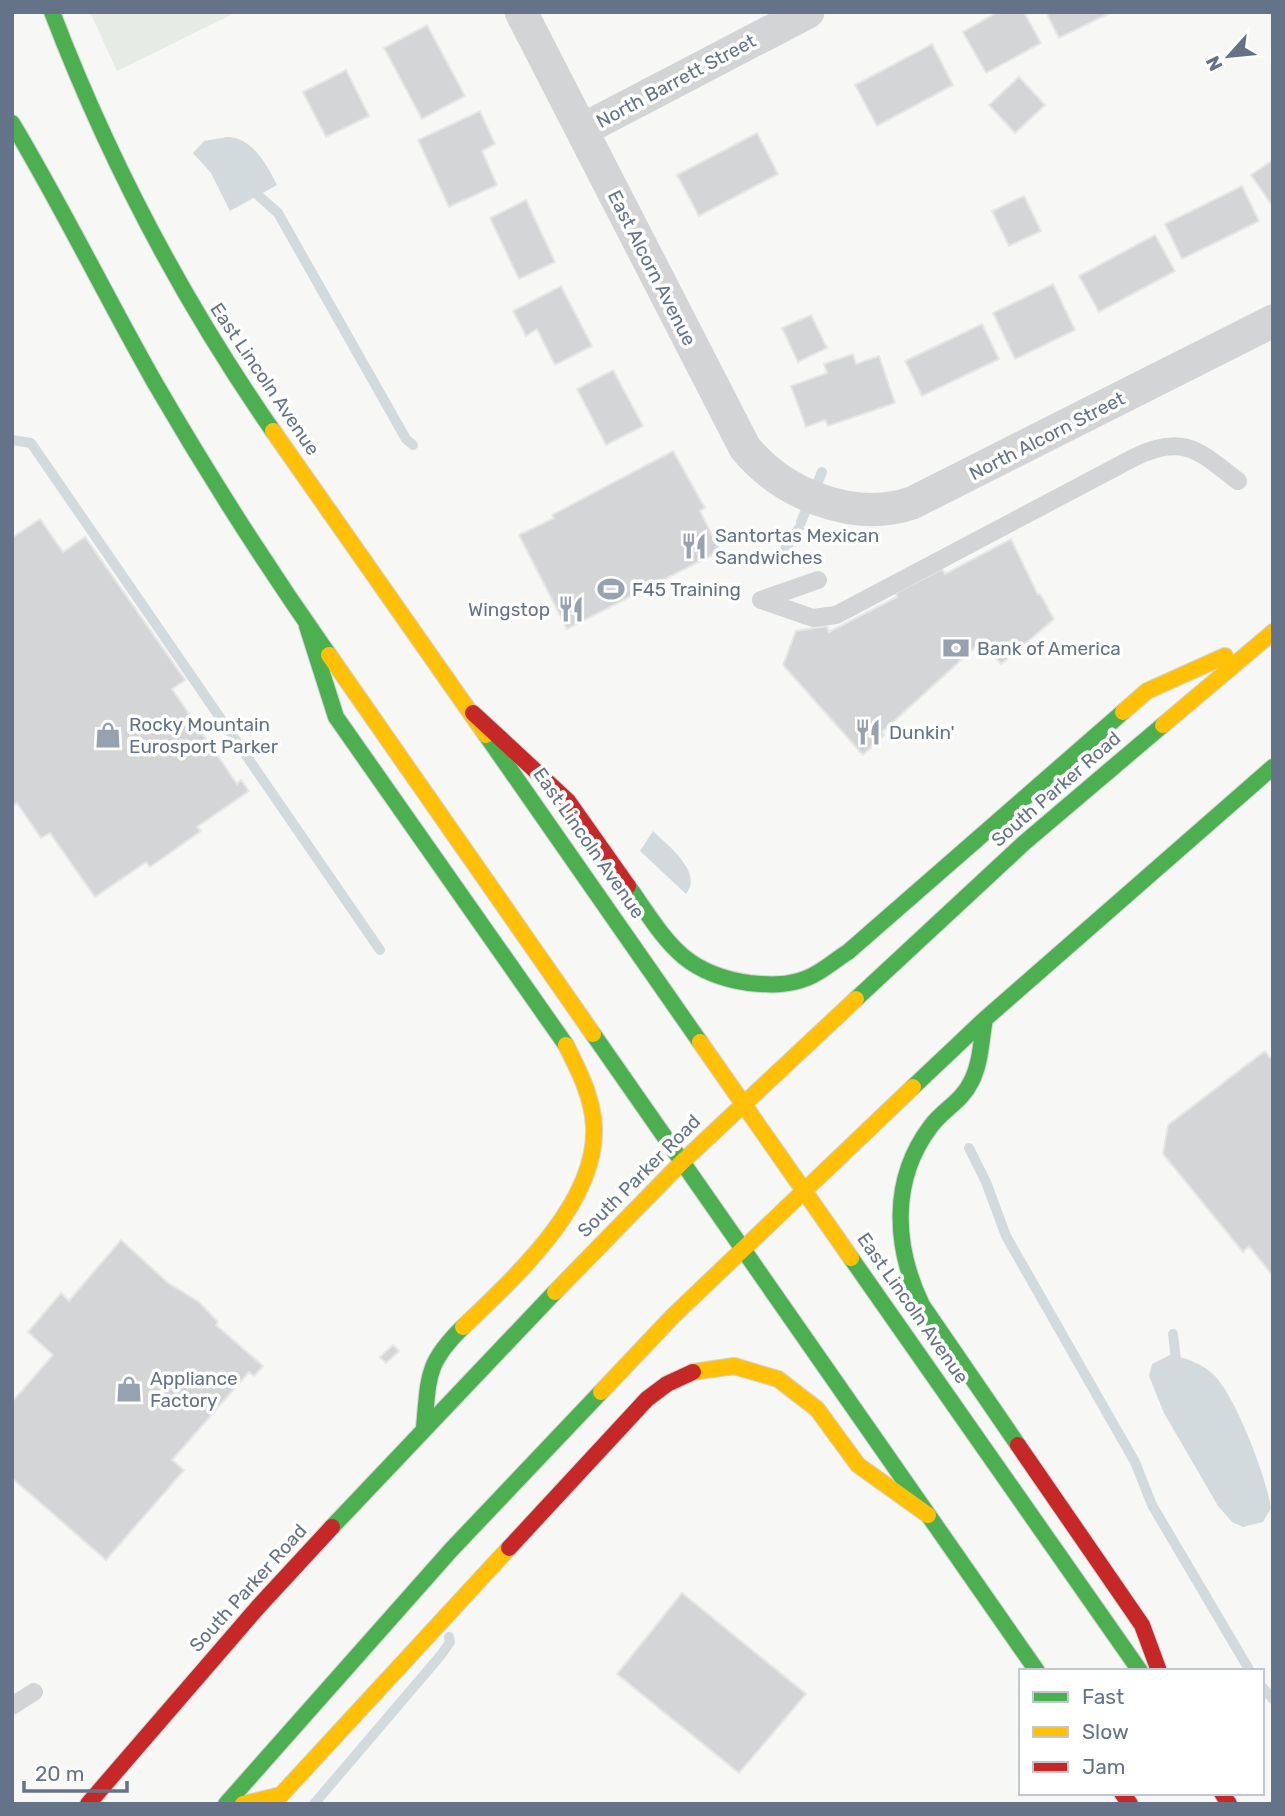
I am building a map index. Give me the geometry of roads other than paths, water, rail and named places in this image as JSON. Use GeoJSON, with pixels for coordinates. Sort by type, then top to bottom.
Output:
{"type":"FeatureCollection","features":[{"type":"Feature","properties":{"kind":"main road","name":"East Lincoln Avenue"},"geometry":{"type":"LineString","coordinates":[[52,12],[112,158],[195,313],[252,401],[1139,1669]]}},
{"type":"Feature","properties":{"kind":"main road"},"geometry":{"type":"LineString","coordinates":[[12,123],[191,446],[307,626],[1036,1669]]}},
{"type":"Feature","properties":{"kind":"main road"},"geometry":{"type":"LineString","coordinates":[[307,626],[336,717],[566,1045],[581,1070],[593,1109],[593,1158],[579,1194],[541,1246],[433,1360],[424,1427]]}},
{"type":"Feature","properties":{"kind":"main road"},"geometry":{"type":"LineString","coordinates":[[472,713],[568,801],[651,921],[681,956],[706,972],[724,979],[772,986],[808,978],[848,952],[1147,691],[1268,635]]}},
{"type":"Feature","properties":{"kind":"main road","name":"South Parker Road"},"geometry":{"type":"LineString","coordinates":[[88,1804],[258,1606],[424,1427],[682,1162],[1024,843],[1268,635]]}},
{"type":"Feature","properties":{"kind":"main road"},"geometry":{"type":"LineString","coordinates":[[226,1804],[451,1550],[673,1316],[985,1019],[1273,766]]}},
{"type":"Feature","properties":{"kind":"main road"},"geometry":{"type":"LineString","coordinates":[[985,1019],[971,1084],[925,1133],[905,1177],[899,1227],[907,1270],[922,1305],[1142,1625],[1158,1669]]}},
{"type":"Feature","properties":{"kind":"main road"},"geometry":{"type":"LineString","coordinates":[[243,1804],[281,1795],[647,1399],[675,1376],[697,1369],[723,1367],[756,1371],[784,1381],[819,1412],[857,1465],[928,1515]]}},
{"type":"Feature","properties":{"kind":"street","name":"East Alcorn Avenue"},"geometry":{"type":"LineString","coordinates":[[521,12],[745,448],[778,479],[812,497]]}},
{"type":"Feature","properties":{"kind":"street","name":"North Barrett Street"},"geometry":{"type":"LineString","coordinates":[[582,130],[808,12]]}},
{"type":"Feature","properties":{"kind":"street","name":"North Alcorn Street"},"geometry":{"type":"LineString","coordinates":[[812,497],[848,507],[887,509],[924,499],[1273,321]]}},
{"type":"Feature","properties":{"kind":"lane"},"geometry":{"type":"LineString","coordinates":[[818,580],[761,600],[813,618],[836,615],[1144,453],[1165,446],[1194,448],[1238,481]]}},
{"type":"Feature","properties":{"kind":"lane"},"geometry":{"type":"LineString","coordinates":[[12,1706],[34,1692]]}},
{"type":"Feature","properties":{"kind":"waterway"},"geometry":{"type":"LineString","coordinates":[[249,187],[278,213],[406,439],[413,445]]}},
{"type":"Feature","properties":{"kind":"waterway"},"geometry":{"type":"LineString","coordinates":[[12,440],[31,443],[380,950]]}},
{"type":"Feature","properties":{"kind":"waterway"},"geometry":{"type":"LineString","coordinates":[[801,522],[822,472]]}},
{"type":"Feature","properties":{"kind":"waterway"},"geometry":{"type":"LineString","coordinates":[[784,551],[799,528]]}},
{"type":"Feature","properties":{"kind":"waterway"},"geometry":{"type":"LineString","coordinates":[[969,1148],[986,1182],[1006,1236],[1135,1462],[1152,1505],[1249,1669]]}},
{"type":"Feature","properties":{"kind":"waterway"},"geometry":{"type":"LineString","coordinates":[[1173,1334],[1177,1369]]}},
{"type":"Feature","properties":{"kind":"waterway"},"geometry":{"type":"LineString","coordinates":[[314,1804],[441,1655],[450,1642],[449,1637]]}},
{"type":"Feature","properties":{"kind":"waterway"},"geometry":{"type":"LineString","coordinates":[[1264,1689],[1273,1699]]}},
{"type":"Feature","properties":{"kind":"place","name":"Santortas Mexican Sandwiches"},"geometry":{"type":"Point","coordinates":[694,546]}},
{"type":"Feature","properties":{"kind":"place","name":"F45 Training"},"geometry":{"type":"Point","coordinates":[611,589]}},
{"type":"Feature","properties":{"kind":"place","name":"Wingstop"},"geometry":{"type":"Point","coordinates":[571,609]}},
{"type":"Feature","properties":{"kind":"place","name":"Bank of America"},"geometry":{"type":"Point","coordinates":[956,648]}},
{"type":"Feature","properties":{"kind":"place","name":"Dunkin'"},"geometry":{"type":"Point","coordinates":[868,732]}},
{"type":"Feature","properties":{"kind":"place","name":"Rocky Mountain Eurosport Parker"},"geometry":{"type":"Point","coordinates":[108,735]}},
{"type":"Feature","properties":{"kind":"place","name":"Appliance Factory"},"geometry":{"type":"Point","coordinates":[129,1389]}}]}
